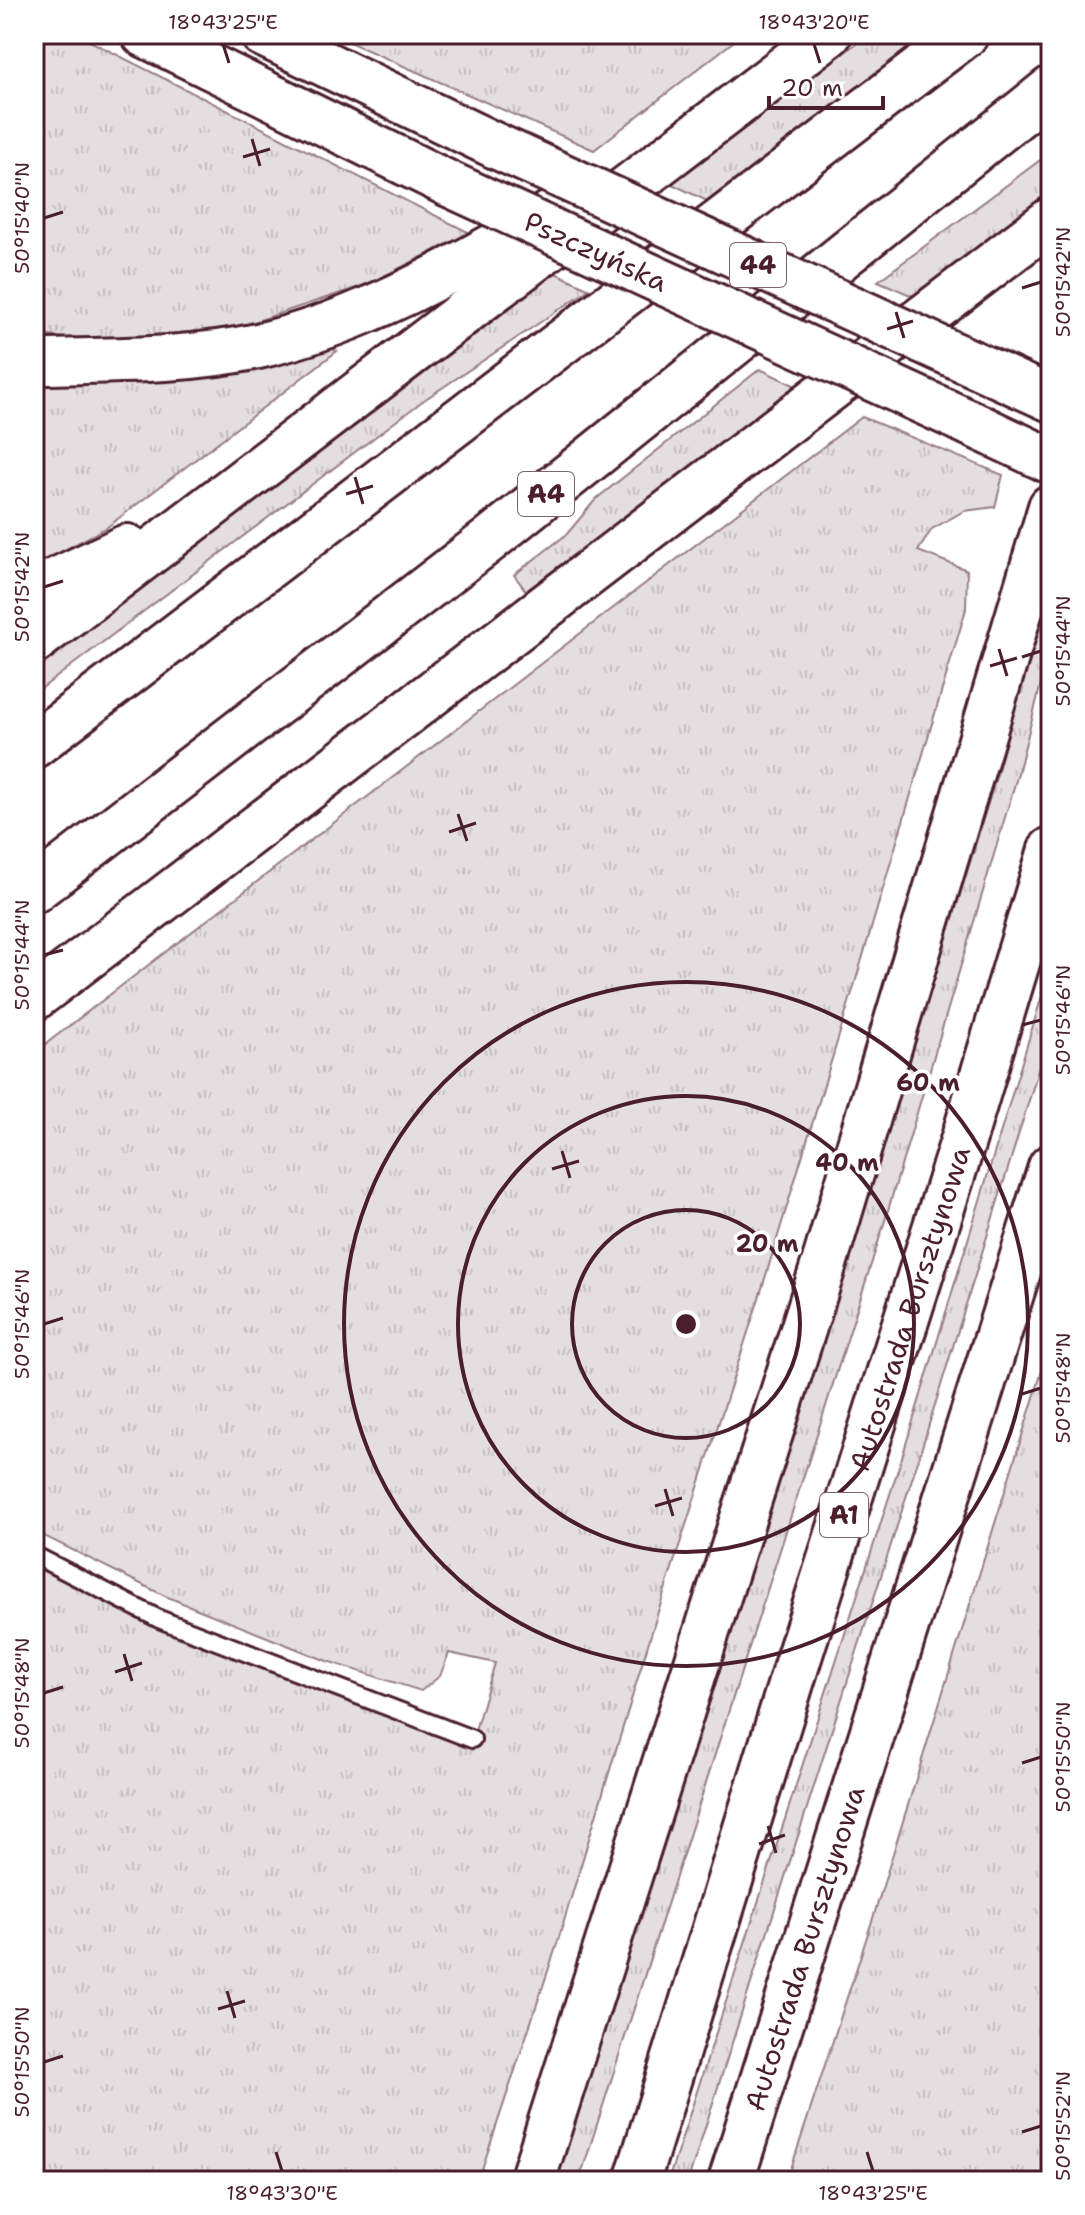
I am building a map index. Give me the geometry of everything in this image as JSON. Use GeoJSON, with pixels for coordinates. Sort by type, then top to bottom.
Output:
{"type":"FeatureCollection","features":[{"type":"Feature","properties":{"kind":"main road","name":"Pszczyńska"},"geometry":{"type":"LineString","coordinates":[[144,34],[447,183],[1051,461]]}},
{"type":"Feature","properties":{"kind":"main road","name":"Pszczyńska"},"geometry":{"type":"LineString","coordinates":[[263,34],[496,146],[1036,392]]}},
{"type":"Feature","properties":{"kind":"main road"},"geometry":{"type":"LineString","coordinates":[[34,641],[829,34]]}},
{"type":"Feature","properties":{"kind":"main road"},"geometry":{"type":"LineString","coordinates":[[34,745],[966,34]]}},
{"type":"Feature","properties":{"kind":"main road","name":"A4"},"geometry":{"type":"LineString","coordinates":[[34,890],[488,541],[1051,89]]}},
{"type":"Feature","properties":{"kind":"main road"},"geometry":{"type":"LineString","coordinates":[[34,361],[176,358],[257,346],[342,321],[446,274],[714,121]]}},
{"type":"Feature","properties":{"kind":"main road"},"geometry":{"type":"LineString","coordinates":[[34,998],[1051,220]]}},
{"type":"Feature","properties":{"kind":"main road"},"geometry":{"type":"LineString","coordinates":[[34,591],[208,508]]}},
{"type":"Feature","properties":{"kind":"main road"},"geometry":{"type":"LineString","coordinates":[[532,2181],[824,1264],[1046,523]]}},
{"type":"Feature","properties":{"kind":"main road","name":"Autostrada Bursztynowa"},"geometry":{"type":"LineString","coordinates":[[637,2181],[964,1138],[1051,850]]}},
{"type":"Feature","properties":{"kind":"main road","name":"Autostrada Bursztynowa"},"geometry":{"type":"LineString","coordinates":[[731,2181],[1051,1167]]}},
{"type":"Feature","properties":{"kind":"main road"},"geometry":{"type":"LineString","coordinates":[[508,2181],[589,2000]]}},
{"type":"Feature","properties":{"kind":"lane"},"geometry":{"type":"LineString","coordinates":[[34,1555],[159,1619],[472,1739]]}},
{"type":"Feature","properties":{"kind":"green space"},"geometry":{"type":"Polygon","coordinates":[[[34,34],[76,34],[470,233],[368,284],[235,328],[91,341],[34,334],[34,34]]]}},
{"type":"Feature","properties":{"kind":"green space"},"geometry":{"type":"Polygon","coordinates":[[[331,34],[743,34],[594,150],[331,34]]]}},
{"type":"Feature","properties":{"kind":"green space"},"geometry":{"type":"Polygon","coordinates":[[[869,34],[929,34],[707,201],[670,183],[869,34]]]}},
{"type":"Feature","properties":{"kind":"green space"},"geometry":{"type":"Polygon","coordinates":[[[1051,152],[1051,194],[915,297],[878,281],[1051,152]]]}},
{"type":"Feature","properties":{"kind":"green space"},"geometry":{"type":"Polygon","coordinates":[[[551,271],[590,289],[424,400],[34,694],[34,672],[551,271]]]}},
{"type":"Feature","properties":{"kind":"green space"},"geometry":{"type":"Polygon","coordinates":[[[322,346],[337,351],[106,528],[34,566],[34,379],[322,346]]]}},
{"type":"Feature","properties":{"kind":"green space"},"geometry":{"type":"Polygon","coordinates":[[[760,369],[798,387],[526,591],[514,575],[567,534],[596,499],[760,369]]]}},
{"type":"Feature","properties":{"kind":"green space"},"geometry":{"type":"Polygon","coordinates":[[[862,417],[1003,475],[995,507],[964,511],[932,529],[918,551],[967,570],[966,609],[759,1298],[657,1615],[557,1944],[478,2181],[34,2181],[34,1564],[187,1638],[470,1747],[495,1663],[449,1653],[440,1676],[421,1691],[327,1661],[165,1596],[34,1531],[34,1053],[862,417]]]}},
{"type":"Feature","properties":{"kind":"green space"},"geometry":{"type":"Polygon","coordinates":[[[1045,599],[1051,600],[1051,645],[1017,777],[883,1227],[579,2181],[555,2181],[859,1224],[997,774],[1045,599]]]}},
{"type":"Feature","properties":{"kind":"green space"},"geometry":{"type":"Polygon","coordinates":[[[1051,966],[1051,1029],[918,1460],[688,2181],[668,2181],[903,1454],[1051,966]]]}},
{"type":"Feature","properties":{"kind":"green space"},"geometry":{"type":"Polygon","coordinates":[[[1051,1342],[1051,2181],[787,2181],[874,1915],[1051,1342]]]}}]}
